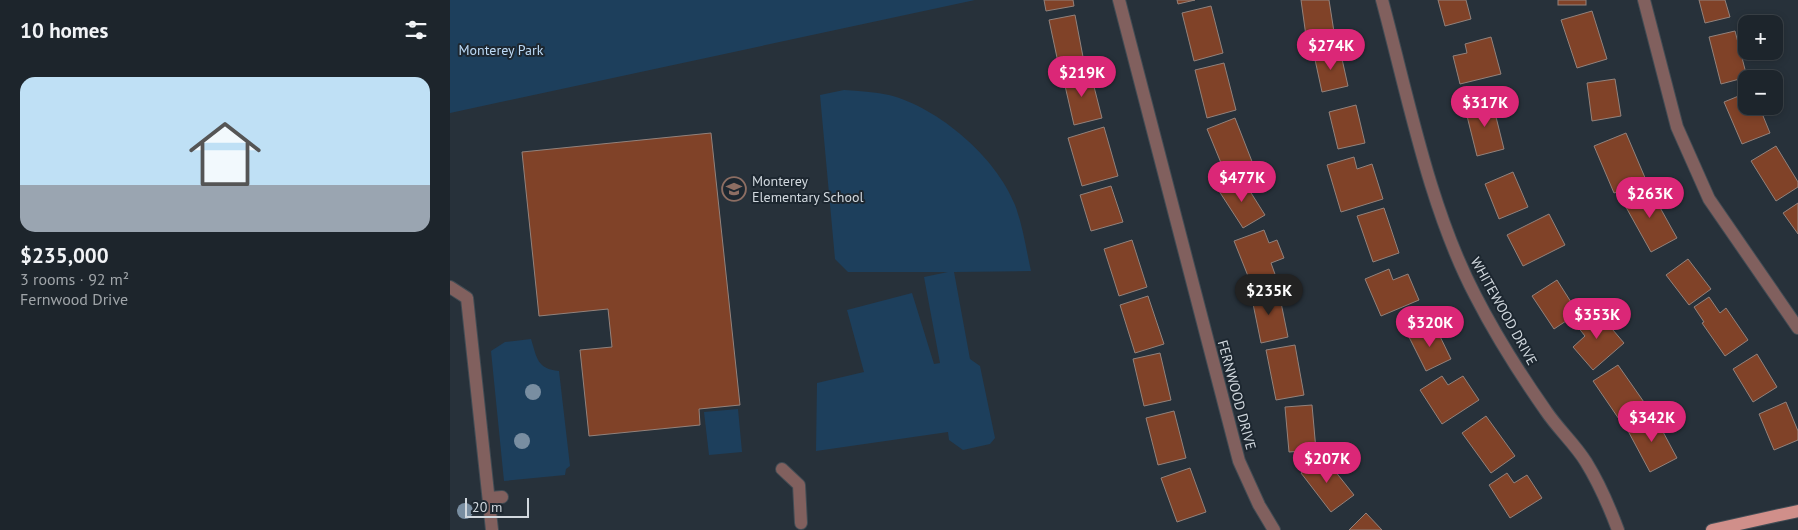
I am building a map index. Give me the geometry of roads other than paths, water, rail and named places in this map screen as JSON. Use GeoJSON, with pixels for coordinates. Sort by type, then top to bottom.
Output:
{"type":"FeatureCollection","features":[{"type":"Feature","properties":{"kind":"main road"},"geometry":{"type":"LineString","coordinates":[[1712,530],[1798,511]]}},
{"type":"Feature","properties":{"kind":"street","name":"FERNWOOD DRIVE"},"geometry":{"type":"LineString","coordinates":[[1119,0],[1239,460],[1259,505],[1274,530]]}},
{"type":"Feature","properties":{"kind":"street","name":"WHITEWOOD DRIVE"},"geometry":{"type":"LineString","coordinates":[[1382,0],[1438,210],[1454,252],[1475,295],[1520,374],[1559,430],[1585,460],[1605,496],[1618,530]]}},
{"type":"Feature","properties":{"kind":"street"},"geometry":{"type":"LineString","coordinates":[[1644,0],[1677,127],[1709,199],[1798,328]]}},
{"type":"Feature","properties":{"kind":"street"},"geometry":{"type":"LineString","coordinates":[[450,287],[467,298],[492,530]]}},
{"type":"Feature","properties":{"kind":"street"},"geometry":{"type":"LineString","coordinates":[[782,468],[799,485],[801,523]]}},
{"type":"Feature","properties":{"kind":"street"},"geometry":{"type":"LineString","coordinates":[[488,498],[502,497]]}},
{"type":"Feature","properties":{"kind":"place","name":"Monterey Elementary School"},"geometry":{"type":"Point","coordinates":[734,189]}},
{"type":"Feature","properties":{"kind":"park label","name":"Monterey Park"},"geometry":{"type":"Point","coordinates":[501,50]}}]}
